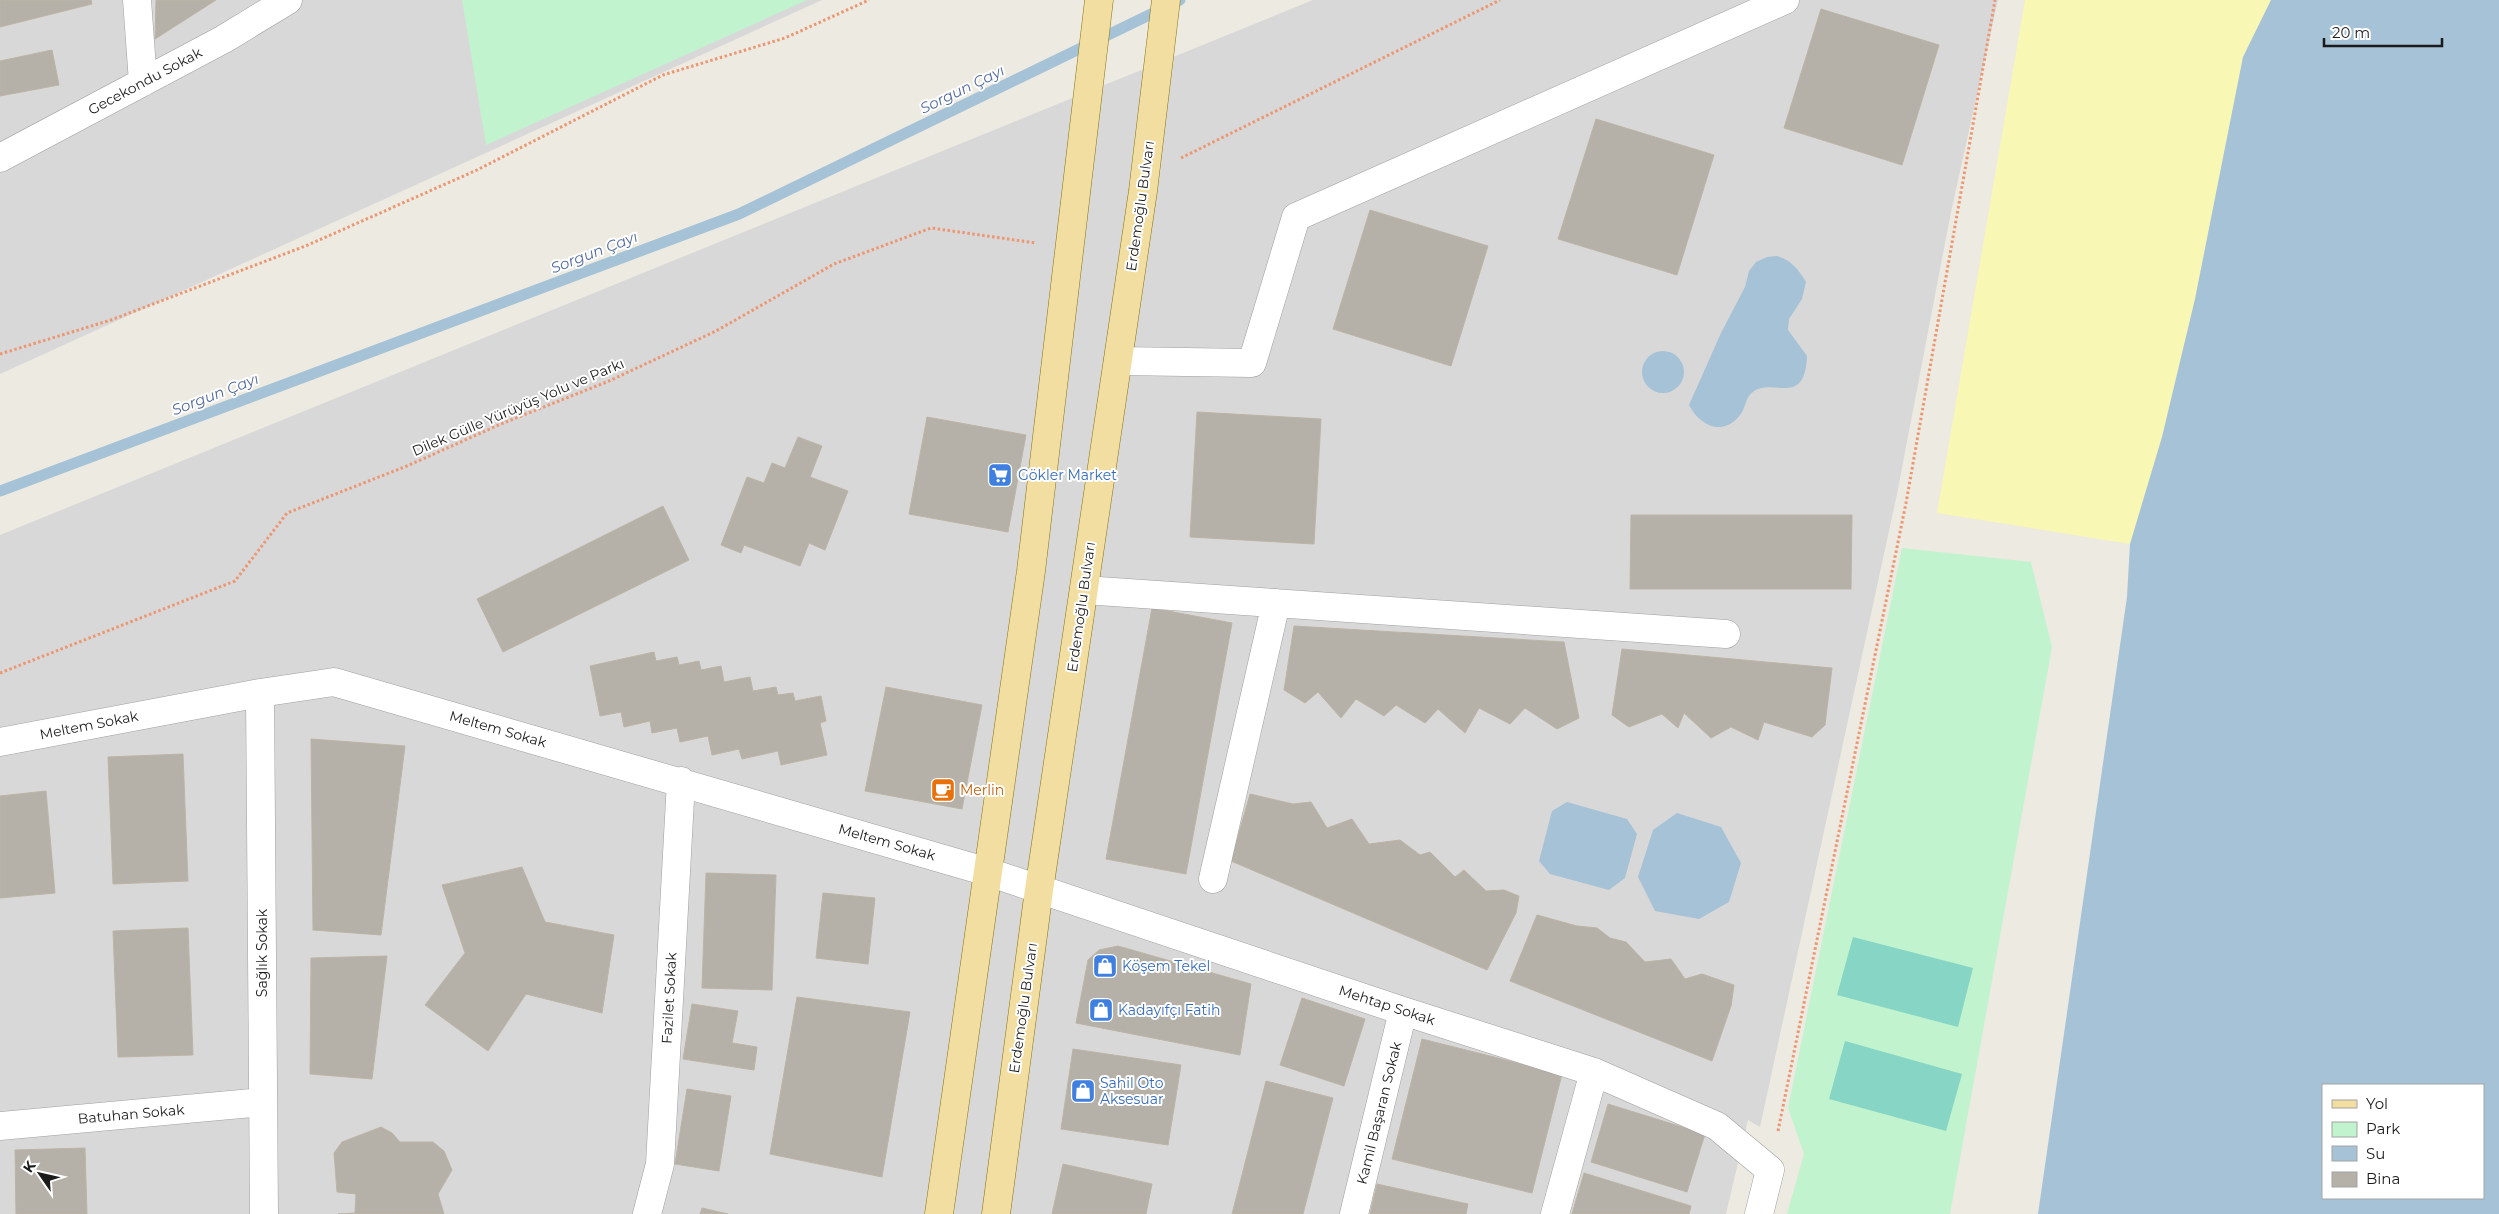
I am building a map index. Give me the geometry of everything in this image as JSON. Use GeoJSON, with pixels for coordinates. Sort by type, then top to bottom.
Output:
{"type":"FeatureCollection","features":[{"type":"Feature","properties":{"kind":"main road"},"geometry":{"type":"LineString","coordinates":[[939,1214],[1031,571],[1100,0]]}},
{"type":"Feature","properties":{"kind":"main road","name":"Erdemoğlu Bulvarı"},"geometry":{"type":"LineString","coordinates":[[996,1214],[1039,890],[1143,191],[1166,0]]}},
{"type":"Feature","properties":{"kind":"street"},"geometry":{"type":"LineString","coordinates":[[137,0],[143,82]]}},
{"type":"Feature","properties":{"kind":"street","name":"Gecekondu Sokak"},"geometry":{"type":"LineString","coordinates":[[0,158],[224,39],[288,0]]}},
{"type":"Feature","properties":{"kind":"street"},"geometry":{"type":"LineString","coordinates":[[1118,361],[1252,363],[1296,217],[1784,0]]}},
{"type":"Feature","properties":{"kind":"street"},"geometry":{"type":"LineString","coordinates":[[1084,590],[1726,634]]}},
{"type":"Feature","properties":{"kind":"street"},"geometry":{"type":"LineString","coordinates":[[1213,879],[1276,603]]}},
{"type":"Feature","properties":{"kind":"street","name":"Meltem Sokak"},"geometry":{"type":"LineString","coordinates":[[0,742],[260,693],[334,682],[681,781],[988,872]]}},
{"type":"Feature","properties":{"kind":"street","name":"Sağlık Sokak"},"geometry":{"type":"LineString","coordinates":[[260,693],[264,1214]]}},
{"type":"Feature","properties":{"kind":"street","name":"Fazilet Sokak"},"geometry":{"type":"LineString","coordinates":[[647,1214],[660,1164],[681,781]]}},
{"type":"Feature","properties":{"kind":"street","name":"Mehtap Sokak"},"geometry":{"type":"LineString","coordinates":[[988,872],[1404,1011],[1594,1072],[1718,1126],[1770,1170]]}},
{"type":"Feature","properties":{"kind":"street","name":"Kamil Başaran Sokak"},"geometry":{"type":"LineString","coordinates":[[1354,1214],[1404,1011]]}},
{"type":"Feature","properties":{"kind":"street"},"geometry":{"type":"LineString","coordinates":[[1554,1214],[1594,1072]]}},
{"type":"Feature","properties":{"kind":"street","name":"Batuhan Sokak"},"geometry":{"type":"LineString","coordinates":[[0,1126],[263,1102]]}},
{"type":"Feature","properties":{"kind":"street"},"geometry":{"type":"LineString","coordinates":[[1759,1214],[1770,1170]]}},
{"type":"Feature","properties":{"kind":"path"},"geometry":{"type":"LineString","coordinates":[[0,354],[111,320],[308,245],[477,170],[663,75],[785,38],[870,0]]}},
{"type":"Feature","properties":{"kind":"path"},"geometry":{"type":"LineString","coordinates":[[1143,191],[1177,160],[1500,0]]}},
{"type":"Feature","properties":{"kind":"path"},"geometry":{"type":"LineString","coordinates":[[1770,1170],[1906,503],[1995,0]]}},
{"type":"Feature","properties":{"kind":"path","name":"Dilek Gülle Yürüyüş Yolu ve Parkı"},"geometry":{"type":"LineString","coordinates":[[0,673],[235,581],[287,513],[407,466],[501,424],[609,381],[716,331],[834,264],[931,228],[1070,248]]}},
{"type":"Feature","properties":{"kind":"shaded area"},"geometry":{"type":"Polygon","coordinates":[[[0,0],[822,0],[0,374],[0,0]]]}},
{"type":"Feature","properties":{"kind":"shaded area"},"geometry":{"type":"Polygon","coordinates":[[[1313,0],[1998,0],[1951,212],[1897,494],[1760,1127],[1748,1120],[1726,1214],[0,1214],[0,535],[1313,0]]]}},
{"type":"Feature","properties":{"kind":"shaded area"},"geometry":{"type":"Polygon","coordinates":[[[1853,937],[1973,968],[1958,1027],[1837,995],[1853,937]]]}},
{"type":"Feature","properties":{"kind":"shaded area"},"geometry":{"type":"Polygon","coordinates":[[[1845,1041],[1962,1074],[1946,1131],[1829,1099],[1845,1041]]]}},
{"type":"Feature","properties":{"kind":"sand"},"geometry":{"type":"Polygon","coordinates":[[[2025,0],[2271,0],[2243,57],[2195,299],[2162,437],[2130,544],[1937,513],[2025,0]]]}},
{"type":"Feature","properties":{"kind":"green space"},"geometry":{"type":"Polygon","coordinates":[[[462,0],[807,0],[486,145],[462,0]]]}},
{"type":"Feature","properties":{"kind":"green space"},"geometry":{"type":"Polygon","coordinates":[[[1902,548],[2031,562],[2052,647],[1950,1214],[1787,1214],[1804,1154],[1788,1108],[1902,548]]]}},
{"type":"Feature","properties":{"kind":"water"},"geometry":{"type":"Polygon","coordinates":[[[2271,0],[2499,0],[2499,1214],[2038,1214],[2127,597],[2130,544],[2162,437],[2195,299],[2243,57],[2271,0]]]}},
{"type":"Feature","properties":{"kind":"water"},"geometry":{"type":"Polygon","coordinates":[[[1777,256],[1787,260],[1794,266],[1806,282],[1802,299],[1789,319],[1788,330],[1807,356],[1805,372],[1801,381],[1794,386],[1787,388],[1761,388],[1753,392],[1748,397],[1740,415],[1733,422],[1726,426],[1712,426],[1699,419],[1689,405],[1721,333],[1745,287],[1749,271],[1756,262],[1767,257],[1777,256]]]}},
{"type":"Feature","properties":{"kind":"water"},"geometry":{"type":"Polygon","coordinates":[[[1667,351],[1675,354],[1681,360],[1684,372],[1681,384],[1675,390],[1659,393],[1651,390],[1645,384],[1642,368],[1645,360],[1651,354],[1667,351]]]}},
{"type":"Feature","properties":{"kind":"water"},"geometry":{"type":"Polygon","coordinates":[[[1567,802],[1627,819],[1637,834],[1625,878],[1609,890],[1550,874],[1539,861],[1552,811],[1567,802]]]}},
{"type":"Feature","properties":{"kind":"water"},"geometry":{"type":"Polygon","coordinates":[[[1677,813],[1721,827],[1741,863],[1729,902],[1699,919],[1655,911],[1638,877],[1653,830],[1677,813]]]}},
{"type":"Feature","properties":{"kind":"building"},"geometry":{"type":"Polygon","coordinates":[[[0,0],[91,0],[92,4],[0,27],[0,0]]]}},
{"type":"Feature","properties":{"kind":"building"},"geometry":{"type":"Polygon","coordinates":[[[156,0],[216,0],[155,39],[156,0]]]}},
{"type":"Feature","properties":{"kind":"building"},"geometry":{"type":"Polygon","coordinates":[[[1821,9],[1939,45],[1902,165],[1784,128],[1821,9]]]}},
{"type":"Feature","properties":{"kind":"building"},"geometry":{"type":"Polygon","coordinates":[[[52,50],[59,85],[0,96],[0,61],[52,50]]]}},
{"type":"Feature","properties":{"kind":"building"},"geometry":{"type":"Polygon","coordinates":[[[1596,119],[1714,155],[1677,275],[1558,239],[1596,119]]]}},
{"type":"Feature","properties":{"kind":"building"},"geometry":{"type":"Polygon","coordinates":[[[1370,210],[1488,246],[1451,366],[1333,329],[1370,210]]]}},
{"type":"Feature","properties":{"kind":"building"},"geometry":{"type":"Polygon","coordinates":[[[1197,412],[1321,419],[1314,544],[1190,537],[1197,412]]]}},
{"type":"Feature","properties":{"kind":"building"},"geometry":{"type":"Polygon","coordinates":[[[927,417],[1026,435],[1008,532],[909,514],[927,417]]]}},
{"type":"Feature","properties":{"kind":"building"},"geometry":{"type":"Polygon","coordinates":[[[798,437],[822,446],[810,477],[848,491],[825,550],[809,543],[800,566],[744,545],[741,553],[721,545],[747,477],[764,483],[772,463],[785,468],[798,437]]]}},
{"type":"Feature","properties":{"kind":"building"},"geometry":{"type":"Polygon","coordinates":[[[663,506],[689,560],[503,652],[477,599],[663,506]]]}},
{"type":"Feature","properties":{"kind":"building"},"geometry":{"type":"Polygon","coordinates":[[[1631,515],[1852,515],[1851,589],[1630,589],[1631,515]]]}},
{"type":"Feature","properties":{"kind":"building"},"geometry":{"type":"Polygon","coordinates":[[[1152,608],[1232,623],[1186,874],[1106,859],[1152,608]]]}},
{"type":"Feature","properties":{"kind":"building"},"geometry":{"type":"Polygon","coordinates":[[[1294,626],[1564,642],[1579,718],[1557,729],[1525,708],[1510,724],[1479,708],[1465,733],[1438,709],[1425,723],[1396,705],[1384,716],[1356,699],[1341,718],[1318,692],[1305,703],[1284,690],[1294,626]]]}},
{"type":"Feature","properties":{"kind":"building"},"geometry":{"type":"Polygon","coordinates":[[[1622,649],[1832,668],[1825,725],[1812,737],[1764,722],[1758,740],[1731,727],[1711,738],[1684,713],[1678,728],[1662,714],[1629,727],[1612,715],[1622,649]]]}},
{"type":"Feature","properties":{"kind":"building"},"geometry":{"type":"Polygon","coordinates":[[[654,652],[656,661],[677,657],[679,665],[699,661],[701,670],[721,666],[724,682],[750,677],[753,691],[776,687],[778,695],[793,693],[795,701],[821,696],[826,721],[820,723],[827,755],[781,765],[778,751],[742,759],[739,749],[712,755],[708,736],[680,742],[677,728],[652,733],[650,721],[624,727],[621,712],[600,716],[590,666],[654,652]]]}},
{"type":"Feature","properties":{"kind":"building"},"geometry":{"type":"Polygon","coordinates":[[[886,687],[982,705],[962,809],[865,791],[886,687]]]}},
{"type":"Feature","properties":{"kind":"building"},"geometry":{"type":"Polygon","coordinates":[[[311,739],[405,746],[381,935],[313,930],[311,739]]]}},
{"type":"Feature","properties":{"kind":"building"},"geometry":{"type":"Polygon","coordinates":[[[183,754],[188,881],[113,884],[108,757],[183,754]]]}},
{"type":"Feature","properties":{"kind":"building"},"geometry":{"type":"Polygon","coordinates":[[[46,791],[55,893],[0,898],[0,796],[46,791]]]}},
{"type":"Feature","properties":{"kind":"building"},"geometry":{"type":"Polygon","coordinates":[[[1250,794],[1293,804],[1311,802],[1327,828],[1352,819],[1369,844],[1400,840],[1420,855],[1430,852],[1455,877],[1464,870],[1486,891],[1504,890],[1519,896],[1516,913],[1487,970],[1231,861],[1250,794]]]}},
{"type":"Feature","properties":{"kind":"building"},"geometry":{"type":"Polygon","coordinates":[[[522,867],[545,922],[614,935],[602,1013],[526,994],[488,1051],[425,1005],[465,953],[442,885],[522,867]]]}},
{"type":"Feature","properties":{"kind":"building"},"geometry":{"type":"Polygon","coordinates":[[[706,873],[776,875],[772,990],[702,988],[706,873]]]}},
{"type":"Feature","properties":{"kind":"building"},"geometry":{"type":"Polygon","coordinates":[[[823,893],[875,898],[868,964],[816,958],[823,893]]]}},
{"type":"Feature","properties":{"kind":"building"},"geometry":{"type":"Polygon","coordinates":[[[1537,915],[1577,926],[1597,928],[1610,938],[1626,942],[1645,962],[1671,959],[1685,979],[1702,974],[1734,985],[1731,1006],[1712,1061],[1510,981],[1537,915]]]}},
{"type":"Feature","properties":{"kind":"building"},"geometry":{"type":"Polygon","coordinates":[[[188,928],[193,1055],[118,1057],[113,931],[188,928]]]}},
{"type":"Feature","properties":{"kind":"building"},"geometry":{"type":"Polygon","coordinates":[[[1118,946],[1251,984],[1240,1055],[1076,1023],[1088,960],[1099,950],[1118,946]]]}},
{"type":"Feature","properties":{"kind":"building"},"geometry":{"type":"Polygon","coordinates":[[[387,956],[372,1079],[310,1074],[311,958],[387,956]]]}},
{"type":"Feature","properties":{"kind":"building"},"geometry":{"type":"Polygon","coordinates":[[[797,997],[910,1012],[882,1177],[770,1154],[797,997]]]}},
{"type":"Feature","properties":{"kind":"building"},"geometry":{"type":"Polygon","coordinates":[[[1302,998],[1365,1019],[1344,1086],[1280,1065],[1302,998]]]}},
{"type":"Feature","properties":{"kind":"building"},"geometry":{"type":"Polygon","coordinates":[[[692,1004],[738,1011],[732,1043],[757,1047],[754,1070],[683,1059],[692,1004]]]}},
{"type":"Feature","properties":{"kind":"building"},"geometry":{"type":"Polygon","coordinates":[[[1422,1039],[1562,1074],[1532,1193],[1392,1159],[1422,1039]]]}},
{"type":"Feature","properties":{"kind":"building"},"geometry":{"type":"Polygon","coordinates":[[[1073,1049],[1181,1065],[1168,1145],[1061,1129],[1073,1049]]]}},
{"type":"Feature","properties":{"kind":"building"},"geometry":{"type":"Polygon","coordinates":[[[1266,1081],[1333,1098],[1303,1214],[1232,1214],[1266,1081]]]}},
{"type":"Feature","properties":{"kind":"building"},"geometry":{"type":"Polygon","coordinates":[[[687,1089],[731,1096],[719,1171],[675,1164],[687,1089]]]}},
{"type":"Feature","properties":{"kind":"building"},"geometry":{"type":"Polygon","coordinates":[[[1608,1104],[1705,1134],[1687,1192],[1591,1162],[1608,1104]]]}},
{"type":"Feature","properties":{"kind":"building"},"geometry":{"type":"Polygon","coordinates":[[[381,1127],[392,1133],[400,1142],[433,1142],[444,1151],[452,1170],[438,1194],[444,1214],[338,1214],[355,1213],[356,1194],[337,1192],[334,1153],[342,1142],[381,1127]]]}},
{"type":"Feature","properties":{"kind":"building"},"geometry":{"type":"Polygon","coordinates":[[[85,1148],[87,1214],[16,1214],[15,1150],[85,1148]]]}},
{"type":"Feature","properties":{"kind":"building"},"geometry":{"type":"Polygon","coordinates":[[[1063,1164],[1152,1184],[1146,1214],[1052,1214],[1063,1164]]]}},
{"type":"Feature","properties":{"kind":"building"},"geometry":{"type":"Polygon","coordinates":[[[1584,1173],[1691,1206],[1689,1214],[1572,1214],[1584,1173]]]}},
{"type":"Feature","properties":{"kind":"building"},"geometry":{"type":"Polygon","coordinates":[[[1377,1184],[1468,1204],[1466,1214],[1370,1214],[1377,1184]]]}},
{"type":"Feature","properties":{"kind":"building"},"geometry":{"type":"Polygon","coordinates":[[[702,1208],[728,1214],[700,1214],[702,1208]]]}},
{"type":"Feature","properties":{"kind":"waterway","name":"Sorgun Çayı"},"geometry":{"type":"LineString","coordinates":[[0,491],[739,214],[1180,0]]}},
{"type":"Feature","properties":{"kind":"place","name":"Gökler Market"},"geometry":{"type":"Point","coordinates":[1000,475]}},
{"type":"Feature","properties":{"kind":"place","name":"Merlin"},"geometry":{"type":"Point","coordinates":[943,790]}},
{"type":"Feature","properties":{"kind":"place","name":"Köşem Tekel"},"geometry":{"type":"Point","coordinates":[1105,966]}},
{"type":"Feature","properties":{"kind":"place","name":"Kadayıfçı Fatih"},"geometry":{"type":"Point","coordinates":[1101,1010]}},
{"type":"Feature","properties":{"kind":"place","name":"Sahil Oto Aksesuar"},"geometry":{"type":"Point","coordinates":[1083,1091]}}]}
